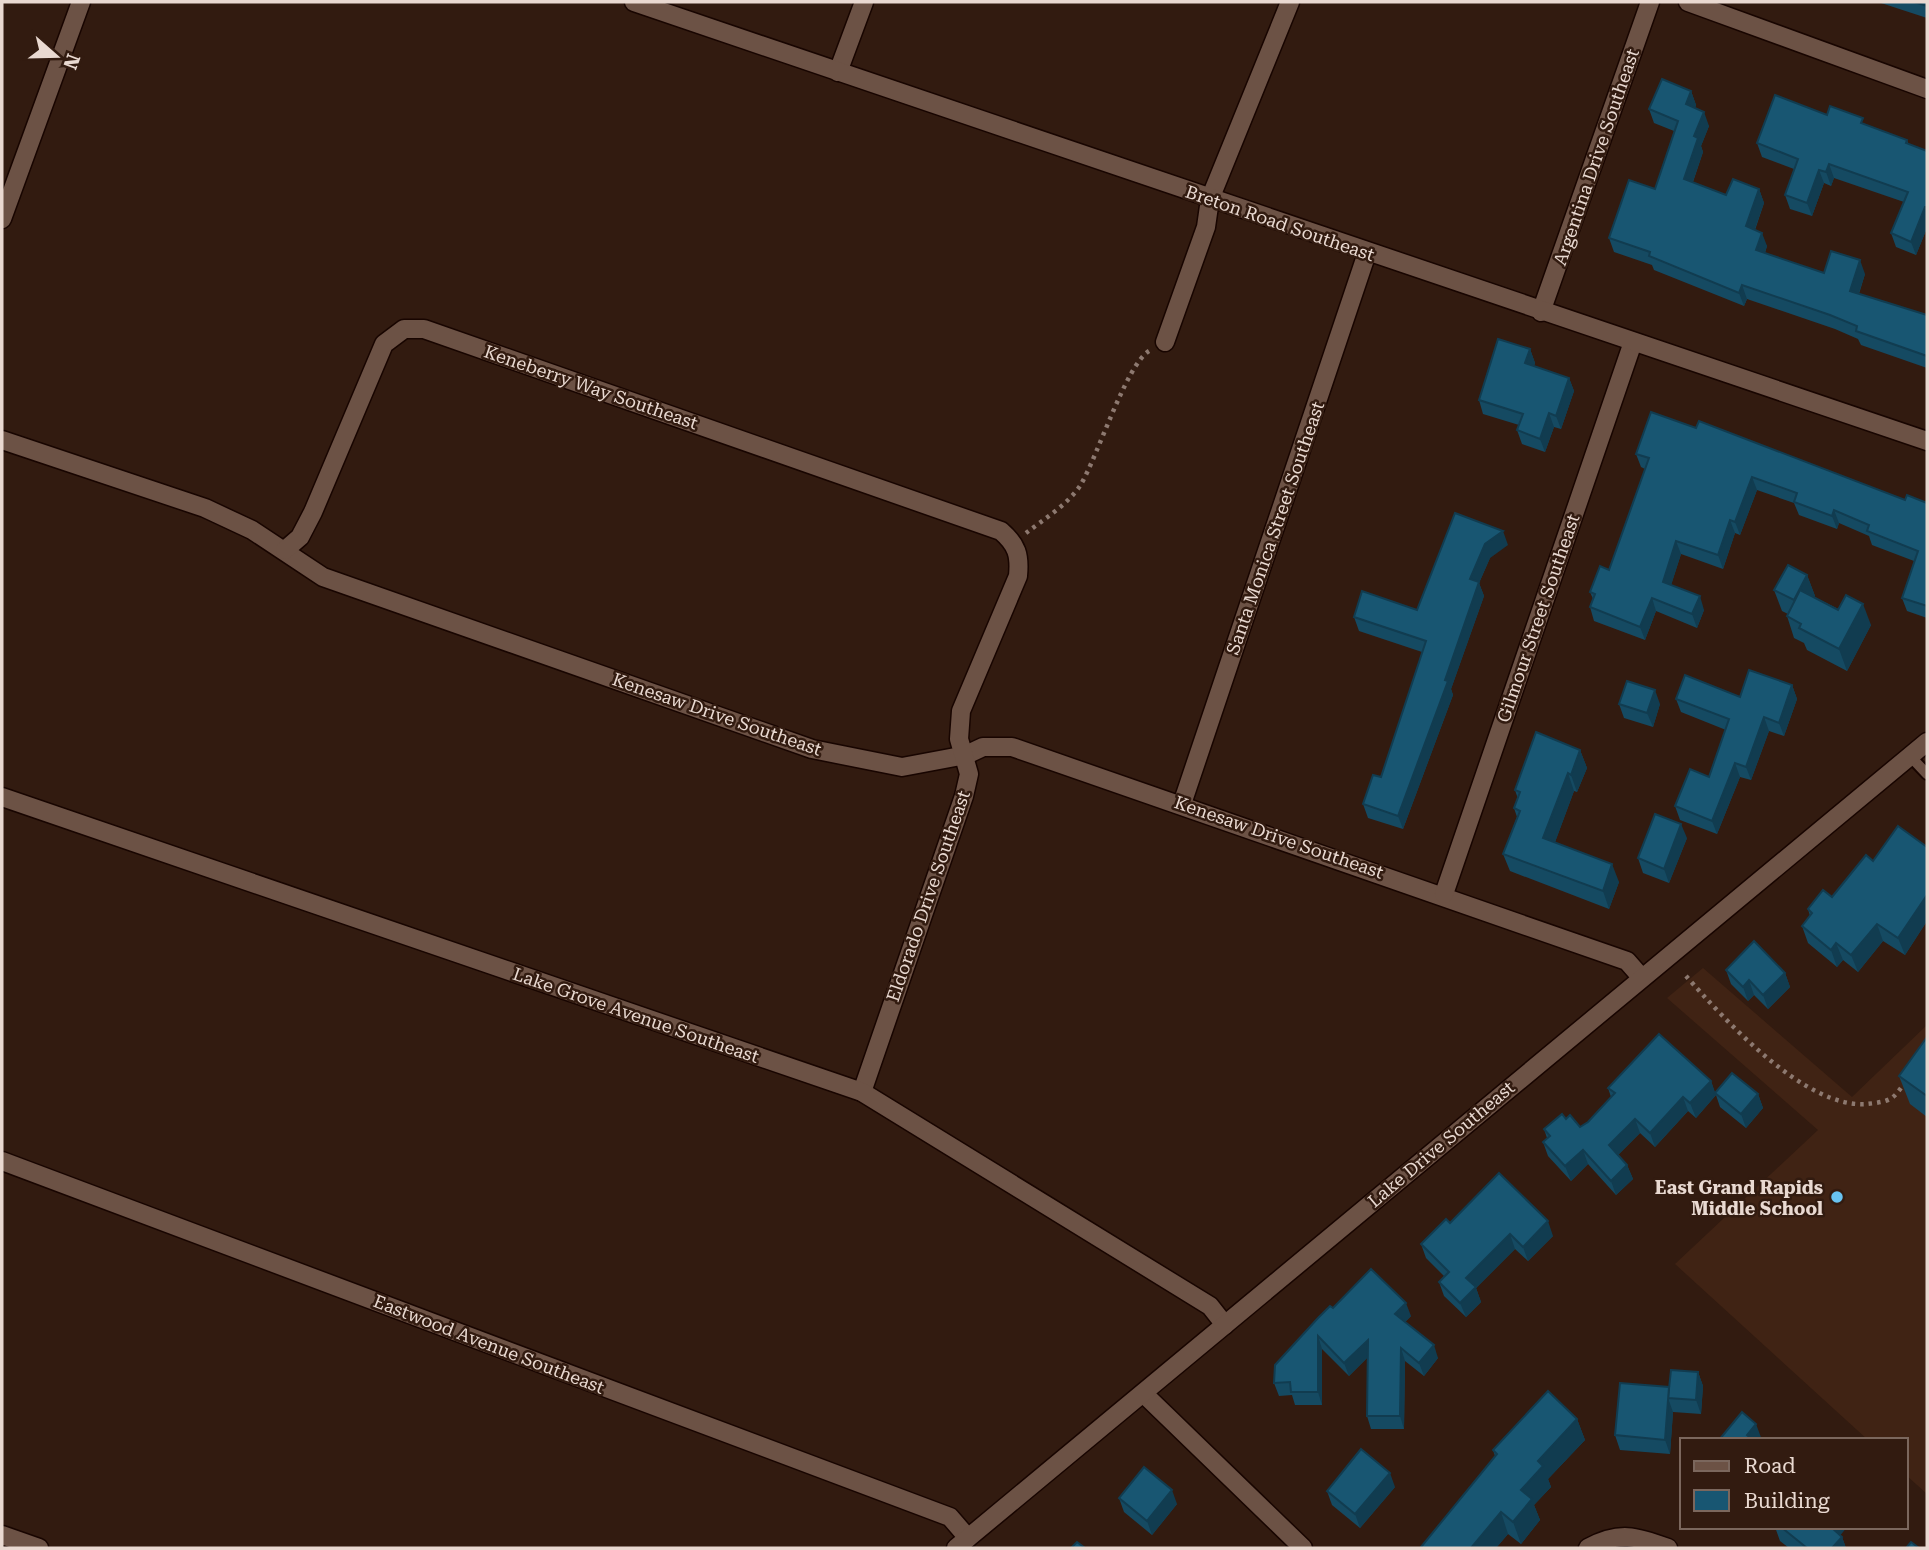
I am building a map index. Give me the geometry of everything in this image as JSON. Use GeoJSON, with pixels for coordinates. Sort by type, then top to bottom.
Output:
{"type":"FeatureCollection","features":[{"type":"Feature","properties":{"kind":"street"},"geometry":{"type":"LineString","coordinates":[[2,219],[81,2]]}},
{"type":"Feature","properties":{"kind":"street","name":"Breton Road Southeast"},"geometry":{"type":"LineString","coordinates":[[634,2],[1927,441]]}},
{"type":"Feature","properties":{"kind":"street"},"geometry":{"type":"LineString","coordinates":[[838,72],[864,2]]}},
{"type":"Feature","properties":{"kind":"street"},"geometry":{"type":"LineString","coordinates":[[1165,342],[1206,227],[1210,199],[1290,2]]}},
{"type":"Feature","properties":{"kind":"street","name":"Argentina Drive Southeast"},"geometry":{"type":"LineString","coordinates":[[1541,312],[1650,2]]}},
{"type":"Feature","properties":{"kind":"street"},"geometry":{"type":"LineString","coordinates":[[1688,2],[1927,89]]}},
{"type":"Feature","properties":{"kind":"street","name":"Santa Monica Street Southeast"},"geometry":{"type":"LineString","coordinates":[[1182,804],[1367,253]]}},
{"type":"Feature","properties":{"kind":"street","name":"Keneberry Way Southeast"},"geometry":{"type":"LineString","coordinates":[[285,550],[300,537],[313,512],[384,344],[404,329],[424,329],[974,519],[1002,531],[1014,543]]}},
{"type":"Feature","properties":{"kind":"street","name":"Gilmour Street Southeast"},"geometry":{"type":"LineString","coordinates":[[1444,894],[1633,342]]}},
{"type":"Feature","properties":{"kind":"street","name":"Kenesaw Drive Southeast"},"geometry":{"type":"LineString","coordinates":[[2,440],[205,508],[252,530],[323,577],[812,749],[902,767],[966,755],[983,747],[1012,747],[1444,894],[1627,961],[1641,977]]}},
{"type":"Feature","properties":{"kind":"street","name":"Eldorado Drive Southeast"},"geometry":{"type":"LineString","coordinates":[[862,1092],[964,796],[969,774],[960,739],[960,719],[971,681],[1018,576],[1020,558],[1014,543]]}},
{"type":"Feature","properties":{"kind":"street","name":"Lake Drive Southeast"},"geometry":{"type":"LineString","coordinates":[[962,1543],[1927,742]]}},
{"type":"Feature","properties":{"kind":"street","name":"Lake Grove Avenue Southeast"},"geometry":{"type":"LineString","coordinates":[[2,797],[862,1092],[1210,1306],[1225,1325]]}},
{"type":"Feature","properties":{"kind":"street","name":"Eastwood Avenue Southeast"},"geometry":{"type":"LineString","coordinates":[[2,1161],[950,1517],[962,1543]]}},
{"type":"Feature","properties":{"kind":"street"},"geometry":{"type":"LineString","coordinates":[[1144,1394],[1303,1548]]}},
{"type":"Feature","properties":{"kind":"street"},"geometry":{"type":"LineString","coordinates":[[2,1535],[39,1548]]}},
{"type":"Feature","properties":{"kind":"street"},"geometry":{"type":"LineString","coordinates":[[1588,1548],[1607,1538],[1638,1536],[1668,1548]]}},
{"type":"Feature","properties":{"kind":"lane"},"geometry":{"type":"LineString","coordinates":[[1910,756],[1927,774]]}},
{"type":"Feature","properties":{"kind":"path"},"geometry":{"type":"LineString","coordinates":[[1014,543],[1078,489],[1139,357],[1165,342]]}},
{"type":"Feature","properties":{"kind":"path"},"geometry":{"type":"LineString","coordinates":[[1686,976],[1743,1036],[1823,1097],[1850,1104],[1875,1103],[1892,1099],[1909,1077]]}},
{"type":"Feature","properties":{"kind":"shaded area","name":"East Grand Rapids Middle School"},"geometry":{"type":"Polygon","coordinates":[[[1703,968],[1852,1097],[1927,1025],[1927,1494],[1908,1477],[1908,1438],[1866,1438],[1675,1264],[1818,1130],[1667,998],[1703,968]]]}},
{"type":"Feature","properties":{"kind":"building"},"geometry":{"type":"Polygon","coordinates":[[[1662,79],[1691,91],[1686,104],[1704,112],[1694,136],[1698,138],[1684,179],[1726,195],[1733,179],[1759,189],[1746,226],[1762,233],[1756,250],[1824,273],[1831,251],[1860,260],[1850,291],[1927,315],[1927,356],[1856,331],[1857,326],[1830,315],[1742,285],[1739,293],[1649,256],[1650,252],[1609,238],[1629,180],[1655,189],[1678,121],[1649,109],[1662,79]]]}},
{"type":"Feature","properties":{"kind":"building"},"geometry":{"type":"Polygon","coordinates":[[[1775,95],[1827,115],[1830,106],[1863,118],[1861,123],[1907,140],[1906,143],[1927,151],[1927,207],[1911,242],[1891,233],[1908,192],[1829,164],[1826,172],[1819,170],[1807,203],[1785,195],[1798,159],[1757,143],[1775,95]]]}},
{"type":"Feature","properties":{"kind":"building"},"geometry":{"type":"Polygon","coordinates":[[[1498,339],[1530,349],[1525,363],[1569,378],[1556,416],[1549,413],[1540,439],[1517,430],[1523,414],[1479,400],[1498,339]]]}},
{"type":"Feature","properties":{"kind":"building"},"geometry":{"type":"Polygon","coordinates":[[[1651,412],[1696,428],[1699,421],[1905,500],[1907,495],[1927,503],[1927,606],[1902,598],[1918,551],[1867,531],[1869,525],[1834,510],[1832,516],[1794,502],[1797,493],[1752,477],[1735,522],[1730,520],[1718,555],[1676,541],[1663,582],[1700,596],[1692,614],[1652,598],[1640,627],[1590,607],[1595,594],[1590,592],[1600,566],[1609,570],[1649,458],[1636,454],[1651,412]]]}},
{"type":"Feature","properties":{"kind":"building"},"geometry":{"type":"Polygon","coordinates":[[[1455,513],[1503,531],[1485,544],[1470,579],[1479,582],[1445,680],[1448,681],[1398,816],[1363,804],[1373,775],[1381,777],[1426,641],[1354,617],[1362,591],[1417,610],[1455,513]]]}},
{"type":"Feature","properties":{"kind":"building"},"geometry":{"type":"Polygon","coordinates":[[[1788,565],[1807,575],[1794,600],[1774,590],[1788,565]]]}},
{"type":"Feature","properties":{"kind":"building"},"geometry":{"type":"Polygon","coordinates":[[[1800,590],[1838,610],[1846,595],[1863,604],[1839,649],[1799,628],[1801,624],[1787,616],[1800,590]]]}},
{"type":"Feature","properties":{"kind":"building"},"geometry":{"type":"Polygon","coordinates":[[[1749,670],[1792,685],[1779,723],[1764,717],[1746,767],[1735,763],[1712,821],[1675,806],[1690,769],[1709,777],[1729,719],[1676,699],[1685,675],[1740,697],[1749,670]]]}},
{"type":"Feature","properties":{"kind":"building"},"geometry":{"type":"Polygon","coordinates":[[[1627,681],[1655,690],[1647,713],[1619,704],[1627,681]]]}},
{"type":"Feature","properties":{"kind":"building"},"geometry":{"type":"Polygon","coordinates":[[[1536,732],[1580,750],[1571,775],[1568,773],[1543,838],[1612,864],[1603,891],[1503,854],[1520,811],[1514,808],[1520,792],[1515,790],[1536,732]]]}},
{"type":"Feature","properties":{"kind":"building"},"geometry":{"type":"Polygon","coordinates":[[[1655,814],[1681,824],[1664,869],[1638,858],[1655,814]]]}},
{"type":"Feature","properties":{"kind":"building"},"geometry":{"type":"Polygon","coordinates":[[[1898,826],[1927,847],[1927,895],[1898,938],[1877,924],[1851,955],[1836,943],[1831,950],[1802,926],[1812,913],[1808,909],[1823,890],[1832,897],[1866,855],[1873,861],[1898,826]]]}},
{"type":"Feature","properties":{"kind":"building"},"geometry":{"type":"Polygon","coordinates":[[[1754,941],[1785,973],[1763,995],[1749,980],[1743,987],[1726,970],[1754,941]]]}},
{"type":"Feature","properties":{"kind":"building"},"geometry":{"type":"Polygon","coordinates":[[[1659,1034],[1711,1081],[1690,1103],[1683,1097],[1650,1133],[1635,1119],[1609,1145],[1627,1165],[1611,1181],[1583,1150],[1565,1166],[1543,1142],[1550,1136],[1544,1129],[1562,1114],[1566,1119],[1570,1115],[1580,1127],[1588,1122],[1615,1093],[1608,1088],[1659,1034]]]}},
{"type":"Feature","properties":{"kind":"building"},"geometry":{"type":"Polygon","coordinates":[[[1927,1037],[1927,1096],[1899,1076],[1927,1037]]]}},
{"type":"Feature","properties":{"kind":"building"},"geometry":{"type":"Polygon","coordinates":[[[1732,1073],[1758,1094],[1741,1114],[1715,1093],[1732,1073]]]}},
{"type":"Feature","properties":{"kind":"building"},"geometry":{"type":"Polygon","coordinates":[[[1499,1173],[1548,1221],[1523,1247],[1510,1234],[1466,1278],[1476,1287],[1460,1303],[1439,1282],[1449,1272],[1421,1244],[1446,1219],[1450,1223],[1499,1173]]]}},
{"type":"Feature","properties":{"kind":"building"},"geometry":{"type":"Polygon","coordinates":[[[1371,1269],[1406,1303],[1395,1314],[1434,1345],[1419,1363],[1401,1348],[1400,1416],[1367,1416],[1368,1340],[1344,1363],[1318,1336],[1318,1392],[1291,1392],[1290,1382],[1274,1383],[1275,1365],[1330,1306],[1333,1308],[1371,1269]]]}},
{"type":"Feature","properties":{"kind":"building"},"geometry":{"type":"Polygon","coordinates":[[[1671,1370],[1698,1372],[1696,1400],[1668,1398],[1671,1370]]]}},
{"type":"Feature","properties":{"kind":"building"},"geometry":{"type":"Polygon","coordinates":[[[1620,1383],[1669,1387],[1665,1440],[1615,1435],[1620,1383]]]}},
{"type":"Feature","properties":{"kind":"building"},"geometry":{"type":"Polygon","coordinates":[[[1548,1391],[1577,1419],[1538,1461],[1543,1466],[1521,1490],[1532,1499],[1513,1522],[1501,1512],[1471,1548],[1422,1548],[1497,1454],[1493,1450],[1548,1391]]]}},
{"type":"Feature","properties":{"kind":"building"},"geometry":{"type":"Polygon","coordinates":[[[1742,1412],[1756,1424],[1747,1435],[1751,1438],[1721,1438],[1742,1412]]]}},
{"type":"Feature","properties":{"kind":"building"},"geometry":{"type":"Polygon","coordinates":[[[1361,1449],[1390,1473],[1355,1514],[1327,1491],[1361,1449]]]}},
{"type":"Feature","properties":{"kind":"building"},"geometry":{"type":"Polygon","coordinates":[[[1144,1467],[1172,1490],[1147,1521],[1119,1498],[1144,1467]]]}},
{"type":"Feature","properties":{"kind":"building"},"geometry":{"type":"Polygon","coordinates":[[[1783,1529],[1833,1529],[1842,1537],[1832,1548],[1807,1548],[1783,1529]]]}},
{"type":"Feature","properties":{"kind":"building"},"geometry":{"type":"Polygon","coordinates":[[[1077,1542],[1085,1548],[1071,1548],[1077,1542]]]}},
{"type":"Feature","properties":{"kind":"building"},"geometry":{"type":"Polygon","coordinates":[[[1911,1542],[1919,1548],[1906,1548],[1911,1542]]]}},
{"type":"Feature","properties":{"kind":"place","name":"East Grand Rapids Middle School"},"geometry":{"type":"Point","coordinates":[1837,1197]}}]}
